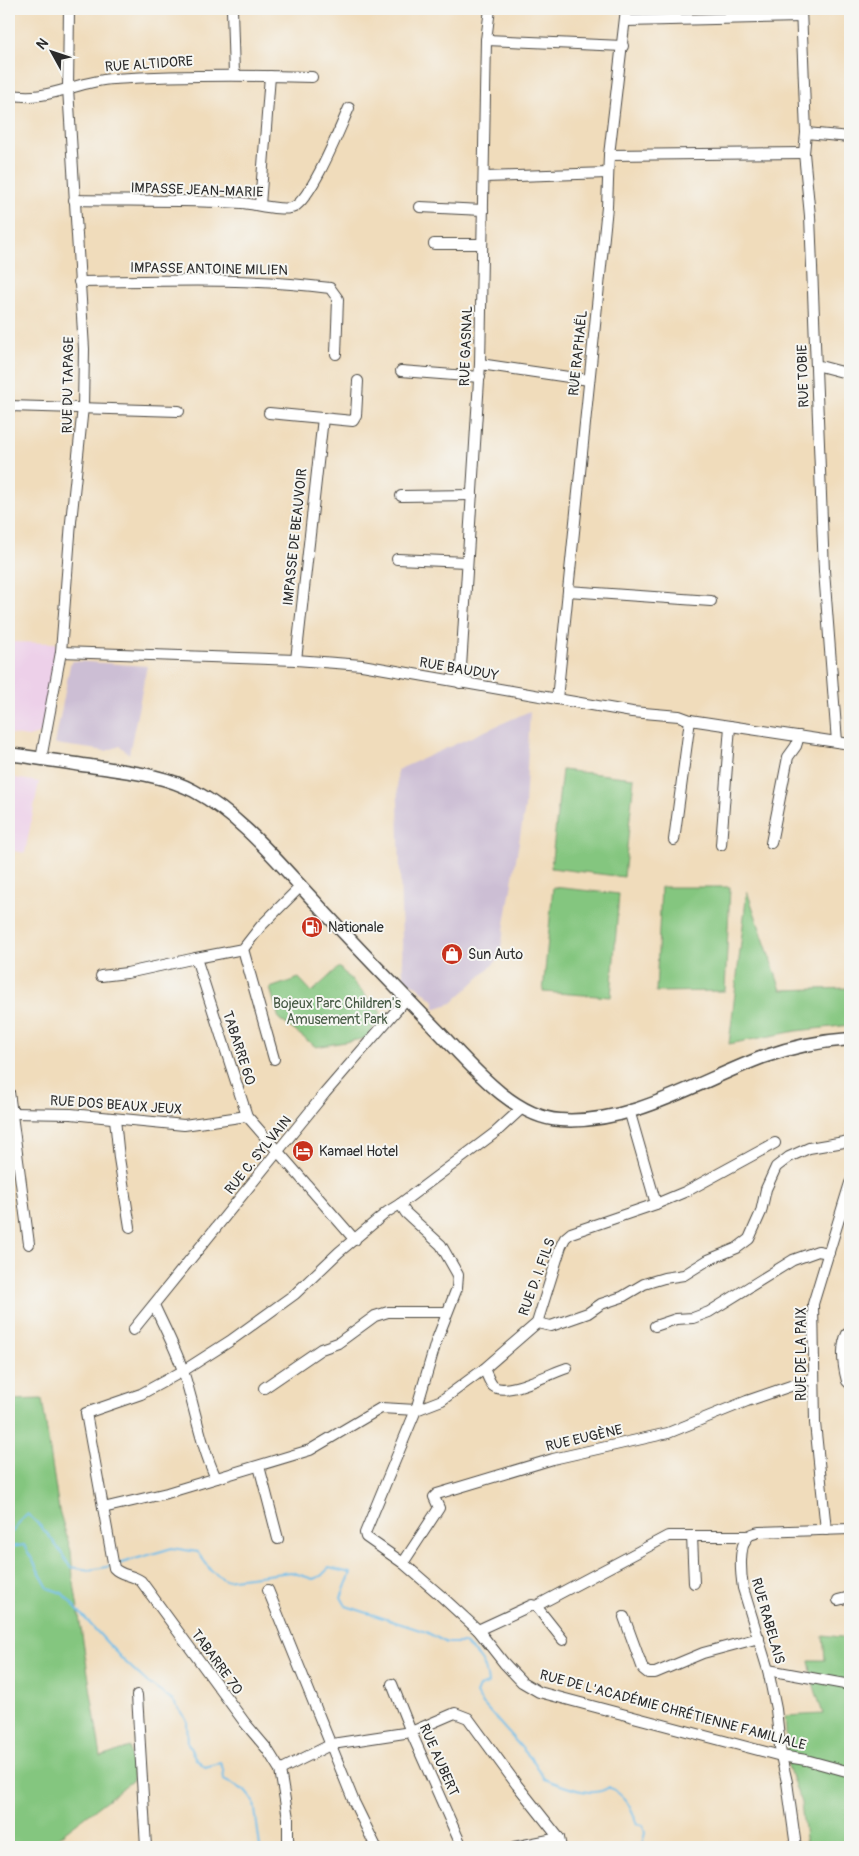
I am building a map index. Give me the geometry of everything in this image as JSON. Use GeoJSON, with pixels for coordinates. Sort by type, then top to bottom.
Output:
{"type":"FeatureCollection","features":[{"type":"Feature","properties":{"kind":"main road"},"geometry":{"type":"LineString","coordinates":[[9,754],[163,778],[193,790],[212,802],[232,818],[301,886],[478,1072],[522,1108],[541,1117],[559,1120],[598,1118],[689,1090],[762,1057],[796,1046],[827,1040],[850,1039]]}},
{"type":"Feature","properties":{"kind":"street","name":"RUE DU TAPAGE"},"geometry":{"type":"LineString","coordinates":[[41,759],[60,652],[83,407],[84,350],[68,88],[69,9]]}},
{"type":"Feature","properties":{"kind":"street"},"geometry":{"type":"LineString","coordinates":[[232,9],[234,75]]}},
{"type":"Feature","properties":{"kind":"street","name":"RUE GASNAL"},"geometry":{"type":"LineString","coordinates":[[460,683],[480,377],[486,40],[490,9]]}},
{"type":"Feature","properties":{"kind":"street","name":"RUE RAPHAËL"},"geometry":{"type":"LineString","coordinates":[[557,699],[606,207],[609,156],[626,9]]}},
{"type":"Feature","properties":{"kind":"street"},"geometry":{"type":"LineString","coordinates":[[625,21],[801,13]]}},
{"type":"Feature","properties":{"kind":"street","name":"RUE TOBIE"},"geometry":{"type":"LineString","coordinates":[[801,13],[806,133],[804,153],[810,216],[824,571],[836,742]]}},
{"type":"Feature","properties":{"kind":"street"},"geometry":{"type":"LineString","coordinates":[[486,40],[623,46]]}},
{"type":"Feature","properties":{"kind":"street","name":"RUE ALTIDORE"},"geometry":{"type":"LineString","coordinates":[[9,94],[21,97],[38,97],[110,79],[187,75],[312,77]]}},
{"type":"Feature","properties":{"kind":"street"},"geometry":{"type":"LineString","coordinates":[[260,205],[270,76]]}},
{"type":"Feature","properties":{"kind":"street","name":"IMPASSE JEAN-MARIE"},"geometry":{"type":"LineString","coordinates":[[74,200],[198,201],[260,205],[284,210],[295,206],[308,192],[349,108]]}},
{"type":"Feature","properties":{"kind":"street"},"geometry":{"type":"LineString","coordinates":[[806,133],[850,137]]}},
{"type":"Feature","properties":{"kind":"street"},"geometry":{"type":"LineString","coordinates":[[609,156],[804,153]]}},
{"type":"Feature","properties":{"kind":"street"},"geometry":{"type":"LineString","coordinates":[[484,177],[608,173]]}},
{"type":"Feature","properties":{"kind":"street"},"geometry":{"type":"LineString","coordinates":[[420,207],[483,210]]}},
{"type":"Feature","properties":{"kind":"street"},"geometry":{"type":"LineString","coordinates":[[434,244],[482,244]]}},
{"type":"Feature","properties":{"kind":"street","name":"IMPASSE ANTOINE MILIEN"},"geometry":{"type":"LineString","coordinates":[[79,282],[249,280],[286,282],[330,288],[338,299],[336,354]]}},
{"type":"Feature","properties":{"kind":"street"},"geometry":{"type":"LineString","coordinates":[[480,364],[589,380]]}},
{"type":"Feature","properties":{"kind":"street"},"geometry":{"type":"LineString","coordinates":[[816,365],[850,374]]}},
{"type":"Feature","properties":{"kind":"street"},"geometry":{"type":"LineString","coordinates":[[401,371],[480,377]]}},
{"type":"Feature","properties":{"kind":"street"},"geometry":{"type":"LineString","coordinates":[[269,413],[355,420],[358,381]]}},
{"type":"Feature","properties":{"kind":"street"},"geometry":{"type":"LineString","coordinates":[[9,406],[179,411]]}},
{"type":"Feature","properties":{"kind":"street","name":"IMPASSE DE BEAUVOIR"},"geometry":{"type":"LineString","coordinates":[[296,660],[323,418]]}},
{"type":"Feature","properties":{"kind":"street"},"geometry":{"type":"LineString","coordinates":[[401,496],[472,495]]}},
{"type":"Feature","properties":{"kind":"street"},"geometry":{"type":"LineString","coordinates":[[397,559],[468,562]]}},
{"type":"Feature","properties":{"kind":"street"},"geometry":{"type":"LineString","coordinates":[[568,591],[711,601]]}},
{"type":"Feature","properties":{"kind":"street","name":"RUE BAUDUY"},"geometry":{"type":"LineString","coordinates":[[60,652],[296,660],[362,665],[632,712],[679,716],[690,720],[850,744]]}},
{"type":"Feature","properties":{"kind":"street"},"geometry":{"type":"LineString","coordinates":[[674,840],[690,720]]}},
{"type":"Feature","properties":{"kind":"street"},"geometry":{"type":"LineString","coordinates":[[721,844],[730,726]]}},
{"type":"Feature","properties":{"kind":"street"},"geometry":{"type":"LineString","coordinates":[[770,843],[788,757],[796,746],[799,736]]}},
{"type":"Feature","properties":{"kind":"street"},"geometry":{"type":"LineString","coordinates":[[101,976],[127,974],[243,949],[261,926],[301,886]]}},
{"type":"Feature","properties":{"kind":"street"},"geometry":{"type":"LineString","coordinates":[[243,949],[274,1059]]}},
{"type":"Feature","properties":{"kind":"street","name":"TABARRE 60"},"geometry":{"type":"LineString","coordinates":[[196,958],[247,1116],[355,1240]]}},
{"type":"Feature","properties":{"kind":"street","name":"RUE C. SYLVAIN"},"geometry":{"type":"LineString","coordinates":[[133,1330],[325,1093],[407,998]]}},
{"type":"Feature","properties":{"kind":"street"},"geometry":{"type":"LineString","coordinates":[[9,1092],[29,1244]]}},
{"type":"Feature","properties":{"kind":"street"},"geometry":{"type":"LineString","coordinates":[[400,1204],[406,1213],[441,1245],[458,1275],[457,1288],[436,1342],[416,1410],[381,1408],[310,1450],[167,1493],[103,1508],[86,1413],[141,1394],[183,1371],[230,1341],[295,1294],[319,1270],[387,1212],[496,1132],[522,1108]]}},
{"type":"Feature","properties":{"kind":"street"},"geometry":{"type":"LineString","coordinates":[[629,1110],[656,1204],[687,1191],[775,1143]]}},
{"type":"Feature","properties":{"kind":"street","name":"RUE DOS BEAUX JEUX"},"geometry":{"type":"LineString","coordinates":[[12,1113],[71,1114],[184,1125],[247,1116]]}},
{"type":"Feature","properties":{"kind":"street"},"geometry":{"type":"LineString","coordinates":[[115,1118],[130,1227]]}},
{"type":"Feature","properties":{"kind":"street"},"geometry":{"type":"LineString","coordinates":[[537,1323],[551,1326],[588,1313],[601,1304],[622,1297],[644,1284],[684,1275],[708,1260],[737,1248],[749,1239],[761,1212],[766,1189],[776,1168],[789,1157],[808,1148],[850,1141]]}},
{"type":"Feature","properties":{"kind":"street","name":"RUE DE LA PAIX"},"geometry":{"type":"LineString","coordinates":[[826,1530],[815,1423],[813,1304],[850,1183]]}},
{"type":"Feature","properties":{"kind":"street","name":"RUE D. I. FILS"},"geometry":{"type":"LineString","coordinates":[[416,1410],[442,1400],[484,1369],[537,1323],[565,1238],[571,1233],[656,1204]]}},
{"type":"Feature","properties":{"kind":"street"},"geometry":{"type":"LineString","coordinates":[[655,1326],[676,1319],[693,1318],[709,1312],[793,1260],[818,1251],[829,1253]]}},
{"type":"Feature","properties":{"kind":"street"},"geometry":{"type":"LineString","coordinates":[[154,1305],[183,1371],[199,1432],[208,1461],[216,1478]]}},
{"type":"Feature","properties":{"kind":"street"},"geometry":{"type":"LineString","coordinates":[[264,1388],[321,1349],[338,1343],[376,1316],[388,1312],[447,1312]]}},
{"type":"Feature","properties":{"kind":"street"},"geometry":{"type":"LineString","coordinates":[[850,1334],[847,1334],[844,1341],[843,1354],[847,1382],[850,1384]]}},
{"type":"Feature","properties":{"kind":"street"},"geometry":{"type":"LineString","coordinates":[[484,1369],[490,1382],[500,1390],[522,1387],[567,1368]]}},
{"type":"Feature","properties":{"kind":"street","name":"RUE EUGÈNE"},"geometry":{"type":"LineString","coordinates":[[403,1564],[439,1508],[434,1497],[436,1494],[553,1459],[668,1433],[747,1401],[814,1378]]}},
{"type":"Feature","properties":{"kind":"street","name":"RUE DE L'ACADÉMIE CHRÉTIENNE FAMILIALE"},"geometry":{"type":"LineString","coordinates":[[416,1410],[365,1533],[366,1537],[403,1564],[478,1630],[504,1664],[522,1682],[539,1692],[781,1756],[806,1760],[850,1772]]}},
{"type":"Feature","properties":{"kind":"street"},"geometry":{"type":"LineString","coordinates":[[259,1466],[278,1539]]}},
{"type":"Feature","properties":{"kind":"street","name":"TABARRE 70"},"geometry":{"type":"LineString","coordinates":[[103,1508],[114,1568],[118,1573],[134,1576],[141,1581],[245,1723],[267,1749],[280,1770],[288,1818],[290,1847]]}},
{"type":"Feature","properties":{"kind":"street"},"geometry":{"type":"LineString","coordinates":[[478,1630],[532,1605],[536,1606],[668,1536],[748,1536],[759,1532],[850,1529]]}},
{"type":"Feature","properties":{"kind":"street"},"geometry":{"type":"LineString","coordinates":[[692,1536],[694,1583]]}},
{"type":"Feature","properties":{"kind":"street","name":"RUE RABELAIS"},"geometry":{"type":"LineString","coordinates":[[748,1536],[743,1545],[742,1588],[768,1670],[776,1709],[781,1756],[787,1782],[796,1847]]}},
{"type":"Feature","properties":{"kind":"street"},"geometry":{"type":"LineString","coordinates":[[268,1590],[354,1802],[376,1847]]}},
{"type":"Feature","properties":{"kind":"street"},"geometry":{"type":"LineString","coordinates":[[838,1600],[850,1597]]}},
{"type":"Feature","properties":{"kind":"street"},"geometry":{"type":"LineString","coordinates":[[536,1606],[563,1640]]}},
{"type":"Feature","properties":{"kind":"street"},"geometry":{"type":"LineString","coordinates":[[624,1617],[643,1669],[648,1674],[655,1673],[703,1653],[759,1638]]}},
{"type":"Feature","properties":{"kind":"street"},"geometry":{"type":"LineString","coordinates":[[768,1670],[850,1686]]}},
{"type":"Feature","properties":{"kind":"street","name":"RUE AUBERT"},"geometry":{"type":"LineString","coordinates":[[392,1684],[462,1847]]}},
{"type":"Feature","properties":{"kind":"street"},"geometry":{"type":"LineString","coordinates":[[137,1695],[146,1847]]}},
{"type":"Feature","properties":{"kind":"street"},"geometry":{"type":"LineString","coordinates":[[280,1770],[332,1744],[411,1732],[455,1713],[468,1718],[560,1843]]}},
{"type":"Feature","properties":{"kind":"street"},"geometry":{"type":"LineString","coordinates":[[514,1847],[560,1843]]}},
{"type":"Feature","properties":{"kind":"shaded area"},"geometry":{"type":"Polygon","coordinates":[[[9,642],[56,643],[56,656],[42,733],[28,737],[9,734],[9,642]]]}},
{"type":"Feature","properties":{"kind":"shaded area"},"geometry":{"type":"Polygon","coordinates":[[[73,661],[147,666],[129,754],[120,746],[106,751],[55,744],[70,665],[73,661]]]}},
{"type":"Feature","properties":{"kind":"shaded area"},"geometry":{"type":"Polygon","coordinates":[[[530,711],[525,807],[499,959],[452,1003],[434,1009],[434,1001],[417,986],[404,980],[403,976],[397,770],[530,711]]]}},
{"type":"Feature","properties":{"kind":"shaded area"},"geometry":{"type":"Polygon","coordinates":[[[9,777],[39,782],[25,853],[9,850],[9,777]]]}},
{"type":"Feature","properties":{"kind":"green space"},"geometry":{"type":"Polygon","coordinates":[[[562,770],[634,778],[624,877],[551,868],[562,770]]]}},
{"type":"Feature","properties":{"kind":"green space"},"geometry":{"type":"Polygon","coordinates":[[[553,887],[619,894],[611,997],[543,992],[553,887]]]}},
{"type":"Feature","properties":{"kind":"green space"},"geometry":{"type":"Polygon","coordinates":[[[661,887],[730,887],[725,991],[656,992],[661,887]]]}},
{"type":"Feature","properties":{"kind":"green space"},"geometry":{"type":"Polygon","coordinates":[[[747,891],[781,990],[850,988],[850,1025],[796,1031],[729,1044],[747,891]]]}},
{"type":"Feature","properties":{"kind":"green space","name":"Bojeux Parc Children's Amusement Park"},"geometry":{"type":"Polygon","coordinates":[[[339,967],[381,1012],[368,1038],[316,1047],[279,1019],[270,988],[299,978],[312,992],[339,967]]]}},
{"type":"Feature","properties":{"kind":"green space"},"geometry":{"type":"Polygon","coordinates":[[[42,1399],[59,1510],[71,1551],[73,1577],[101,1757],[130,1747],[133,1780],[45,1847],[9,1847],[9,1400],[42,1399]]]}},
{"type":"Feature","properties":{"kind":"green space"},"geometry":{"type":"Polygon","coordinates":[[[823,1635],[850,1638],[850,1847],[806,1847],[801,1803],[788,1766],[785,1716],[823,1714],[813,1683],[809,1660],[825,1660],[823,1635]]]}},
{"type":"Feature","properties":{"kind":"waterway"},"geometry":{"type":"LineString","coordinates":[[9,1534],[27,1514],[51,1539],[70,1567],[90,1570],[111,1566]]}},
{"type":"Feature","properties":{"kind":"waterway"},"geometry":{"type":"LineString","coordinates":[[9,1544],[11,1547],[24,1545],[48,1588],[62,1593],[122,1659],[148,1683],[173,1701],[187,1721],[188,1744],[196,1759],[205,1767],[220,1763],[223,1769],[224,1780],[244,1790],[254,1802],[260,1847]]}},
{"type":"Feature","properties":{"kind":"waterway"},"geometry":{"type":"LineString","coordinates":[[118,1564],[172,1548],[198,1552],[211,1571],[225,1580],[291,1572],[313,1579],[321,1576],[329,1568],[351,1573],[341,1597],[346,1606],[426,1632],[447,1643],[464,1643],[478,1656],[486,1670],[488,1684],[479,1687],[476,1694],[535,1763],[544,1779],[568,1788],[586,1792],[602,1791],[609,1787],[620,1794],[627,1802],[637,1824],[643,1825],[645,1833],[641,1847]]}},
{"type":"Feature","properties":{"kind":"place","name":"Nationale"},"geometry":{"type":"Point","coordinates":[312,927]}},
{"type":"Feature","properties":{"kind":"place","name":"Sun Auto"},"geometry":{"type":"Point","coordinates":[452,954]}},
{"type":"Feature","properties":{"kind":"place","name":"Kamael Hotel"},"geometry":{"type":"Point","coordinates":[303,1151]}}]}
